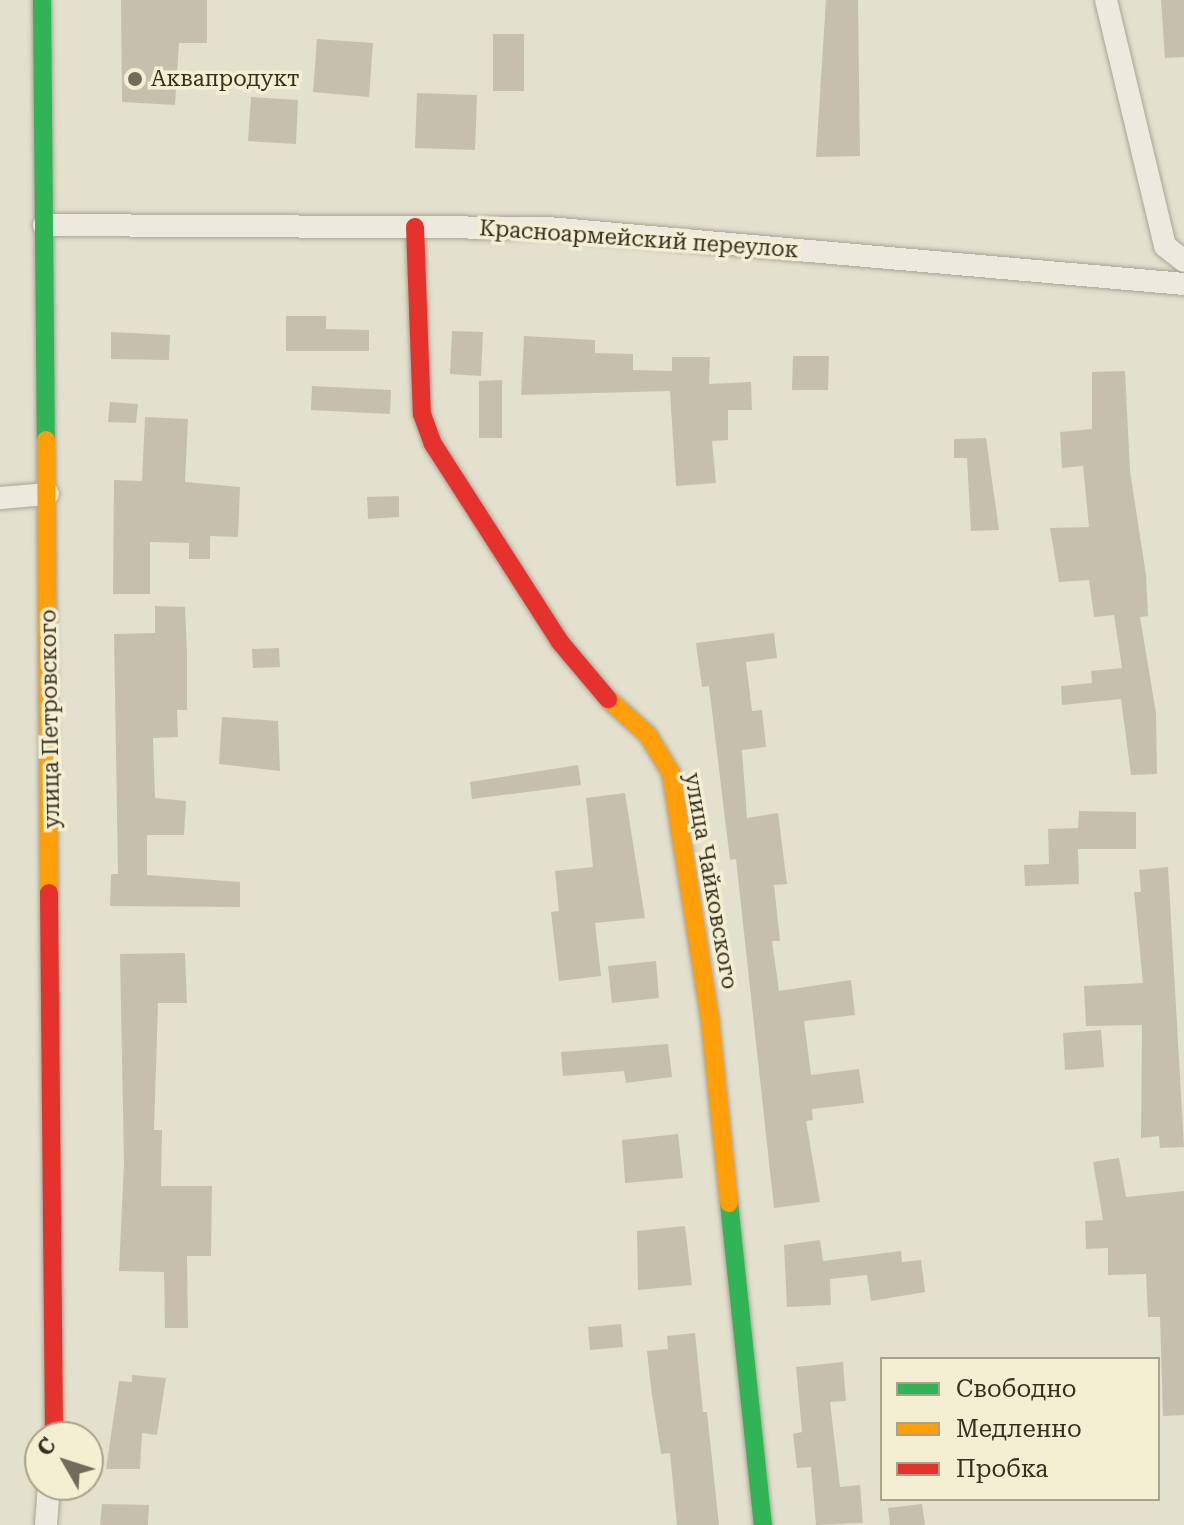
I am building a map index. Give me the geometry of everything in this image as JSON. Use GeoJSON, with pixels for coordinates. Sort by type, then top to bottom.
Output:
{"type":"FeatureCollection","features":[{"type":"Feature","properties":{"kind":"street","name":"улица Петровского"},"geometry":{"type":"LineString","coordinates":[[42,0],[54,1421]]}},
{"type":"Feature","properties":{"kind":"street"},"geometry":{"type":"LineString","coordinates":[[1106,0],[1165,246],[1184,261]]}},
{"type":"Feature","properties":{"kind":"street","name":"Красноармейский переулок"},"geometry":{"type":"LineString","coordinates":[[44,225],[548,228],[1184,284]]}},
{"type":"Feature","properties":{"kind":"street","name":"улица Чайковского"},"geometry":{"type":"LineString","coordinates":[[415,227],[422,414],[433,444],[586,678],[648,735],[671,773],[710,1020],[763,1525]]}},
{"type":"Feature","properties":{"kind":"street"},"geometry":{"type":"LineString","coordinates":[[0,498],[48,494]]}},
{"type":"Feature","properties":{"kind":"street"},"geometry":{"type":"LineString","coordinates":[[46,1525],[48,1501]]}},
{"type":"Feature","properties":{"kind":"building"},"geometry":{"type":"Polygon","coordinates":[[[121,0],[207,0],[207,43],[179,43],[175,105],[122,102],[121,0]]]}},
{"type":"Feature","properties":{"kind":"building"},"geometry":{"type":"Polygon","coordinates":[[[826,0],[858,0],[860,156],[816,157],[826,0]]]}},
{"type":"Feature","properties":{"kind":"building"},"geometry":{"type":"Polygon","coordinates":[[[1161,0],[1184,0],[1184,57],[1165,58],[1161,0]]]}},
{"type":"Feature","properties":{"kind":"building"},"geometry":{"type":"Polygon","coordinates":[[[493,34],[524,34],[524,91],[493,91],[493,34]]]}},
{"type":"Feature","properties":{"kind":"building"},"geometry":{"type":"Polygon","coordinates":[[[317,39],[373,43],[369,97],[313,92],[317,39]]]}},
{"type":"Feature","properties":{"kind":"building"},"geometry":{"type":"Polygon","coordinates":[[[417,93],[477,95],[475,150],[415,148],[417,93]]]}},
{"type":"Feature","properties":{"kind":"building"},"geometry":{"type":"Polygon","coordinates":[[[251,97],[298,100],[296,144],[248,141],[251,97]]]}},
{"type":"Feature","properties":{"kind":"building"},"geometry":{"type":"Polygon","coordinates":[[[286,316],[326,316],[326,329],[369,330],[369,351],[286,351],[286,316]]]}},
{"type":"Feature","properties":{"kind":"building"},"geometry":{"type":"Polygon","coordinates":[[[452,331],[483,332],[481,376],[450,374],[452,331]]]}},
{"type":"Feature","properties":{"kind":"building"},"geometry":{"type":"Polygon","coordinates":[[[111,332],[170,335],[169,360],[111,359],[111,332]]]}},
{"type":"Feature","properties":{"kind":"building"},"geometry":{"type":"Polygon","coordinates":[[[524,336],[595,340],[595,353],[633,354],[633,370],[672,371],[672,357],[710,357],[709,384],[751,382],[752,410],[728,410],[728,440],[712,441],[716,483],[676,486],[670,391],[521,395],[524,336]]]}},
{"type":"Feature","properties":{"kind":"building"},"geometry":{"type":"Polygon","coordinates":[[[793,356],[829,356],[828,390],[792,390],[793,356]]]}},
{"type":"Feature","properties":{"kind":"building"},"geometry":{"type":"Polygon","coordinates":[[[1125,371],[1130,471],[1146,575],[1148,616],[1140,617],[1156,713],[1157,774],[1131,775],[1121,699],[1062,705],[1061,686],[1092,683],[1091,671],[1122,668],[1114,615],[1094,617],[1089,580],[1059,582],[1050,528],[1089,527],[1083,466],[1062,468],[1060,432],[1092,429],[1092,372],[1125,371]]]}},
{"type":"Feature","properties":{"kind":"building"},"geometry":{"type":"Polygon","coordinates":[[[502,380],[502,438],[479,438],[479,381],[502,380]]]}},
{"type":"Feature","properties":{"kind":"building"},"geometry":{"type":"Polygon","coordinates":[[[312,386],[391,390],[390,414],[311,410],[312,386]]]}},
{"type":"Feature","properties":{"kind":"building"},"geometry":{"type":"Polygon","coordinates":[[[110,402],[138,404],[136,423],[108,422],[110,402]]]}},
{"type":"Feature","properties":{"kind":"building"},"geometry":{"type":"Polygon","coordinates":[[[145,417],[188,419],[185,482],[240,487],[238,537],[210,536],[210,559],[189,559],[189,543],[150,542],[150,594],[113,594],[114,480],[142,481],[145,417]]]}},
{"type":"Feature","properties":{"kind":"building"},"geometry":{"type":"Polygon","coordinates":[[[986,438],[999,530],[971,531],[967,458],[954,458],[954,439],[986,438]]]}},
{"type":"Feature","properties":{"kind":"building"},"geometry":{"type":"Polygon","coordinates":[[[399,496],[399,517],[368,519],[367,497],[399,496]]]}},
{"type":"Feature","properties":{"kind":"building"},"geometry":{"type":"Polygon","coordinates":[[[155,606],[185,607],[187,710],[177,710],[178,737],[153,738],[155,798],[186,801],[184,835],[147,835],[147,875],[240,882],[240,907],[110,906],[111,874],[118,874],[114,634],[155,633],[155,606]]]}},
{"type":"Feature","properties":{"kind":"building"},"geometry":{"type":"Polygon","coordinates":[[[774,633],[777,658],[746,662],[752,711],[762,710],[766,747],[742,750],[747,818],[778,813],[787,884],[774,885],[780,941],[772,941],[779,991],[851,980],[855,1015],[804,1021],[811,1075],[859,1069],[864,1103],[812,1109],[813,1120],[806,1121],[820,1202],[774,1208],[736,859],[730,860],[709,686],[702,687],[696,643],[774,633]]]}},
{"type":"Feature","properties":{"kind":"building"},"geometry":{"type":"Polygon","coordinates":[[[279,648],[280,667],[253,668],[252,649],[279,648]]]}},
{"type":"Feature","properties":{"kind":"building"},"geometry":{"type":"Polygon","coordinates":[[[222,717],[278,721],[280,771],[219,764],[222,717]]]}},
{"type":"Feature","properties":{"kind":"building"},"geometry":{"type":"Polygon","coordinates":[[[578,765],[581,785],[472,799],[470,782],[578,765]]]}},
{"type":"Feature","properties":{"kind":"building"},"geometry":{"type":"Polygon","coordinates":[[[625,793],[645,918],[595,923],[601,976],[559,981],[551,912],[559,911],[555,871],[593,867],[586,798],[625,793]]]}},
{"type":"Feature","properties":{"kind":"building"},"geometry":{"type":"Polygon","coordinates":[[[1079,811],[1136,812],[1136,849],[1078,849],[1079,884],[1025,886],[1024,865],[1049,864],[1048,829],[1078,828],[1079,811]]]}},
{"type":"Feature","properties":{"kind":"building"},"geometry":{"type":"Polygon","coordinates":[[[1168,867],[1184,1147],[1160,1148],[1159,1136],[1141,1138],[1142,1025],[1086,1026],[1084,986],[1143,983],[1134,892],[1141,892],[1139,870],[1168,867]]]}},
{"type":"Feature","properties":{"kind":"building"},"geometry":{"type":"Polygon","coordinates":[[[185,953],[187,1003],[158,1003],[154,1130],[162,1130],[161,1186],[212,1186],[211,1256],[187,1256],[188,1328],[165,1328],[164,1272],[119,1271],[124,1163],[120,954],[185,953]]]}},
{"type":"Feature","properties":{"kind":"building"},"geometry":{"type":"Polygon","coordinates":[[[656,961],[659,998],[612,1003],[608,966],[656,961]]]}},
{"type":"Feature","properties":{"kind":"building"},"geometry":{"type":"Polygon","coordinates":[[[1101,1030],[1104,1067],[1065,1070],[1063,1033],[1101,1030]]]}},
{"type":"Feature","properties":{"kind":"building"},"geometry":{"type":"Polygon","coordinates":[[[668,1044],[672,1077],[626,1083],[624,1071],[563,1076],[561,1052],[668,1044]]]}},
{"type":"Feature","properties":{"kind":"building"},"geometry":{"type":"Polygon","coordinates":[[[678,1134],[683,1178],[625,1183],[622,1140],[678,1134]]]}},
{"type":"Feature","properties":{"kind":"building"},"geometry":{"type":"Polygon","coordinates":[[[1119,1158],[1126,1197],[1184,1191],[1184,1415],[1163,1416],[1160,1317],[1148,1317],[1146,1274],[1108,1275],[1108,1248],[1086,1249],[1085,1221],[1103,1220],[1093,1162],[1119,1158]]]}},
{"type":"Feature","properties":{"kind":"building"},"geometry":{"type":"Polygon","coordinates":[[[685,1226],[692,1285],[638,1290],[637,1231],[685,1226]]]}},
{"type":"Feature","properties":{"kind":"building"},"geometry":{"type":"Polygon","coordinates":[[[820,1240],[823,1261],[901,1251],[902,1262],[921,1260],[925,1292],[871,1301],[867,1275],[830,1279],[831,1305],[787,1307],[784,1245],[820,1240]]]}},
{"type":"Feature","properties":{"kind":"building"},"geometry":{"type":"Polygon","coordinates":[[[621,1324],[623,1347],[590,1350],[588,1327],[621,1324]]]}},
{"type":"Feature","properties":{"kind":"building"},"geometry":{"type":"Polygon","coordinates":[[[695,1333],[719,1525],[677,1525],[670,1453],[661,1454],[651,1388],[647,1351],[668,1349],[667,1336],[695,1333]]]}},
{"type":"Feature","properties":{"kind":"building"},"geometry":{"type":"Polygon","coordinates":[[[843,1362],[846,1401],[830,1402],[840,1487],[860,1485],[863,1523],[816,1525],[811,1467],[797,1468],[793,1434],[802,1432],[796,1367],[843,1362]]]}},
{"type":"Feature","properties":{"kind":"building"},"geometry":{"type":"Polygon","coordinates":[[[132,1375],[166,1378],[157,1435],[142,1433],[140,1469],[106,1469],[119,1381],[132,1382],[132,1375]]]}},
{"type":"Feature","properties":{"kind":"building"},"geometry":{"type":"Polygon","coordinates":[[[102,1504],[149,1505],[148,1525],[100,1525],[102,1504]]]}},
{"type":"Feature","properties":{"kind":"building"},"geometry":{"type":"Polygon","coordinates":[[[922,1504],[925,1525],[890,1525],[888,1508],[922,1504]]]}},
{"type":"Feature","properties":{"kind":"traffic: fast"},"geometry":{"type":"LineString","coordinates":[[42,0],[46,440]]}},
{"type":"Feature","properties":{"kind":"traffic: fast"},"geometry":{"type":"LineString","coordinates":[[729,1203],[763,1525]]}},
{"type":"Feature","properties":{"kind":"traffic: slow"},"geometry":{"type":"LineString","coordinates":[[46,440],[49,893]]}},
{"type":"Feature","properties":{"kind":"traffic: slow"},"geometry":{"type":"LineString","coordinates":[[608,699],[648,735],[671,773],[710,1020],[729,1203]]}},
{"type":"Feature","properties":{"kind":"traffic: jam"},"geometry":{"type":"LineString","coordinates":[[415,227],[422,414],[433,444],[560,642],[608,699]]}},
{"type":"Feature","properties":{"kind":"traffic: jam"},"geometry":{"type":"LineString","coordinates":[[49,893],[54,1421]]}},
{"type":"Feature","properties":{"kind":"place","name":"Аквапродукт"},"geometry":{"type":"Point","coordinates":[135,79]}}]}
